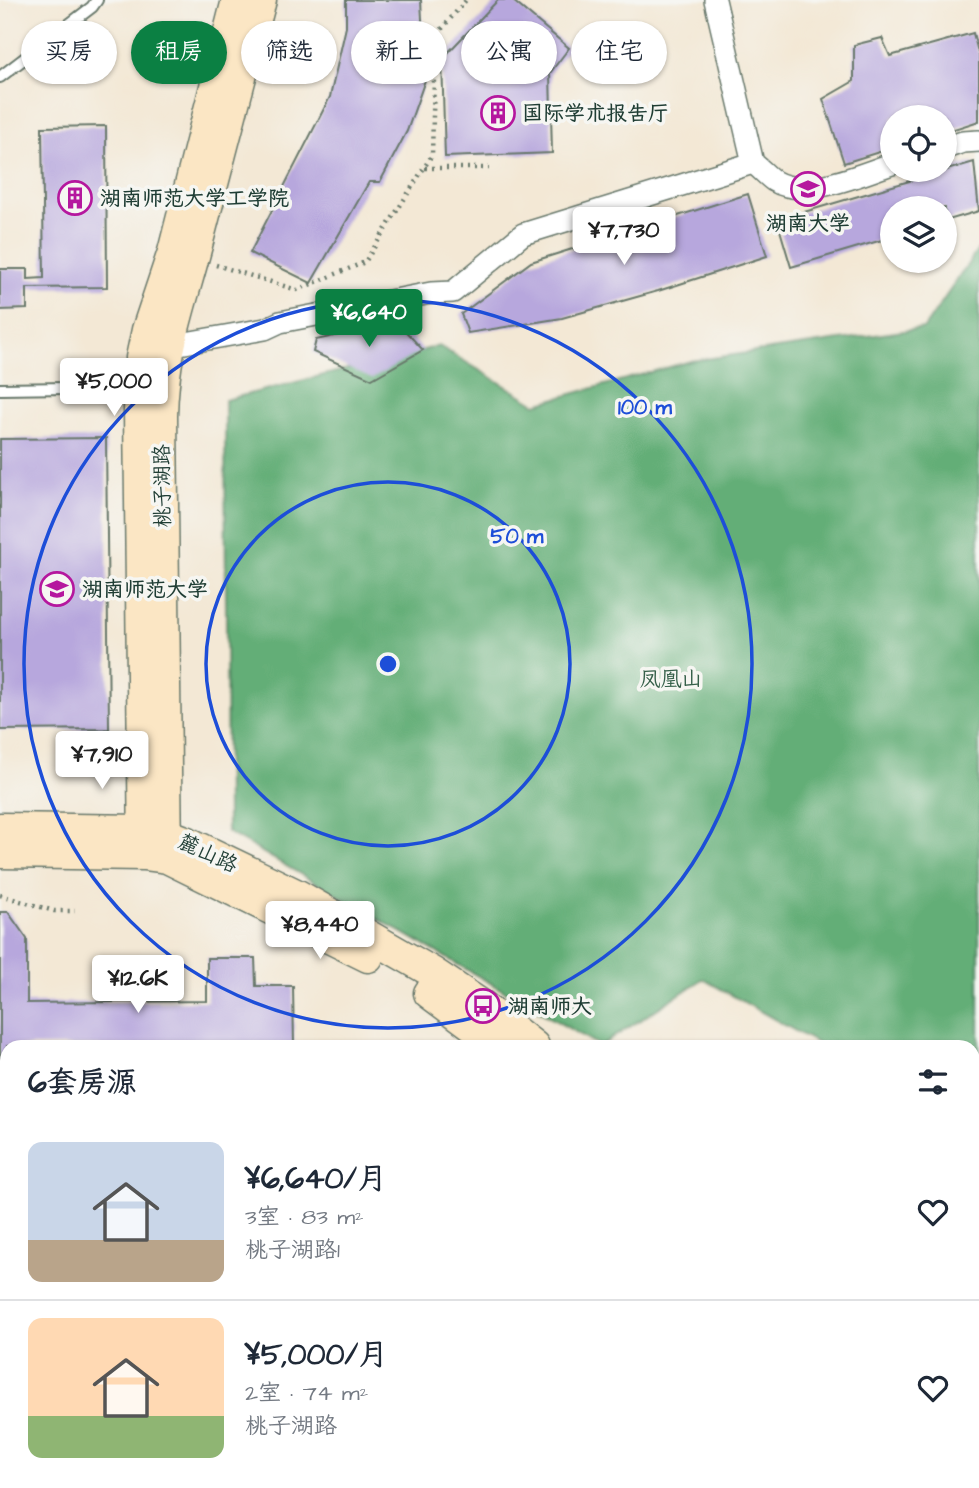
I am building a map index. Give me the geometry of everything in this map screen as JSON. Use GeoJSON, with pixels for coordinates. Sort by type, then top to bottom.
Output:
{"type":"FeatureCollection","features":[{"type":"Feature","properties":{"kind":"main road","name":"桃子湖路"},"geometry":{"type":"LineString","coordinates":[[156,844],[139,387],[147,330],[173,252],[237,0]]}},
{"type":"Feature","properties":{"kind":"main road","name":"桃子湖路"},"geometry":{"type":"LineString","coordinates":[[154,755],[162,392],[168,346],[261,0]]}},
{"type":"Feature","properties":{"kind":"main road"},"geometry":{"type":"LineString","coordinates":[[71,828],[105,819],[122,808],[132,796],[154,755]]}},
{"type":"Feature","properties":{"kind":"main road"},"geometry":{"type":"LineString","coordinates":[[154,755],[171,784],[177,806],[190,828],[229,863]]}},
{"type":"Feature","properties":{"kind":"main road","name":"麓山路"},"geometry":{"type":"LineString","coordinates":[[0,828],[71,828],[156,844],[229,863],[298,895],[432,972],[483,1006],[526,1040]]}},
{"type":"Feature","properties":{"kind":"main road","name":"麓山路"},"geometry":{"type":"LineString","coordinates":[[0,853],[156,844],[415,983],[443,1001],[492,1040]]}},
{"type":"Feature","properties":{"kind":"street"},"geometry":{"type":"LineString","coordinates":[[715,0],[753,163],[775,181],[793,188],[818,187],[880,168]]}},
{"type":"Feature","properties":{"kind":"street"},"geometry":{"type":"LineString","coordinates":[[957,144],[979,141]]}},
{"type":"Feature","properties":{"kind":"street"},"geometry":{"type":"LineString","coordinates":[[168,346],[265,329],[280,323],[431,293],[453,292],[523,234],[753,163]]}},
{"type":"Feature","properties":{"kind":"lane"},"geometry":{"type":"LineString","coordinates":[[0,76],[92,7],[97,0]]}},
{"type":"Feature","properties":{"kind":"lane"},"geometry":{"type":"LineString","coordinates":[[0,389],[139,387]]}},
{"type":"Feature","properties":{"kind":"path"},"geometry":{"type":"LineString","coordinates":[[193,258],[297,290],[365,262],[432,155],[435,37],[466,0]]}},
{"type":"Feature","properties":{"kind":"path"},"geometry":{"type":"LineString","coordinates":[[424,167],[489,168]]}},
{"type":"Feature","properties":{"kind":"path"},"geometry":{"type":"LineString","coordinates":[[0,895],[54,911],[75,911]]}},
{"type":"Feature","properties":{"kind":"green space","name":"凤凰山"},"geometry":{"type":"Polygon","coordinates":[[[979,248],[979,1040],[811,1040],[703,979],[609,1040],[590,1040],[227,832],[225,400],[439,346],[536,404],[691,361],[924,328],[979,248]]]}},
{"type":"Feature","properties":{"kind":"building"},"geometry":{"type":"Polygon","coordinates":[[[346,0],[421,0],[422,21],[351,21],[351,84],[424,84],[407,131],[380,182],[369,182],[311,283],[250,253],[330,97],[333,84],[337,84],[337,66],[346,27],[346,0]]]}},
{"type":"Feature","properties":{"kind":"building","name":"国际学术报告厅"},"geometry":{"type":"Polygon","coordinates":[[[498,0],[512,0],[537,21],[478,21],[498,0]]]}},
{"type":"Feature","properties":{"kind":"building"},"geometry":{"type":"Polygon","coordinates":[[[973,33],[979,56],[979,121],[957,128],[957,105],[880,105],[880,152],[844,163],[823,99],[854,81],[854,45],[882,38],[890,56],[973,33]]]}},
{"type":"Feature","properties":{"kind":"building","name":"国际学术报告厅"},"geometry":{"type":"Polygon","coordinates":[[[557,38],[569,48],[557,64],[557,38]]]}},
{"type":"Feature","properties":{"kind":"building","name":"国际学术报告厅"},"geometry":{"type":"Polygon","coordinates":[[[461,39],[461,84],[550,84],[552,153],[445,157],[443,84],[447,84],[447,54],[461,39]]]}},
{"type":"Feature","properties":{"kind":"building","name":"湖南师范大学工学院"},"geometry":{"type":"Polygon","coordinates":[[[106,126],[107,287],[27,288],[27,309],[0,310],[0,269],[28,269],[28,279],[44,278],[42,127],[106,126]]]}},
{"type":"Feature","properties":{"kind":"building"},"geometry":{"type":"Polygon","coordinates":[[[974,162],[979,211],[957,217],[957,196],[880,196],[880,241],[791,267],[777,220],[906,182],[957,182],[957,167],[974,162]]]}},
{"type":"Feature","properties":{"kind":"building"},"geometry":{"type":"Polygon","coordinates":[[[748,194],[767,256],[562,318],[468,333],[461,314],[531,262],[748,194]]]}},
{"type":"Feature","properties":{"kind":"building"},"geometry":{"type":"Polygon","coordinates":[[[397,322],[423,350],[372,379],[313,352],[316,340],[397,322]]]}},
{"type":"Feature","properties":{"kind":"building"},"geometry":{"type":"Polygon","coordinates":[[[106,438],[109,729],[0,730],[0,439],[106,438]]]}},
{"type":"Feature","properties":{"kind":"building"},"geometry":{"type":"Polygon","coordinates":[[[0,912],[8,912],[27,939],[27,1003],[207,1001],[207,958],[255,958],[256,986],[293,986],[294,1040],[0,1040],[0,912]]]}},
{"type":"Feature","properties":{"kind":"place","name":"国际学术报告厅"},"geometry":{"type":"Point","coordinates":[498,113]}},
{"type":"Feature","properties":{"kind":"place","name":"湖南大学"},"geometry":{"type":"Point","coordinates":[808,189]}},
{"type":"Feature","properties":{"kind":"place","name":"湖南师范大学工学院"},"geometry":{"type":"Point","coordinates":[75,198]}},
{"type":"Feature","properties":{"kind":"place","name":"湖南师范大学"},"geometry":{"type":"Point","coordinates":[57,589]}},
{"type":"Feature","properties":{"kind":"place","name":"湖南师大"},"geometry":{"type":"Point","coordinates":[483,1006]}}]}
